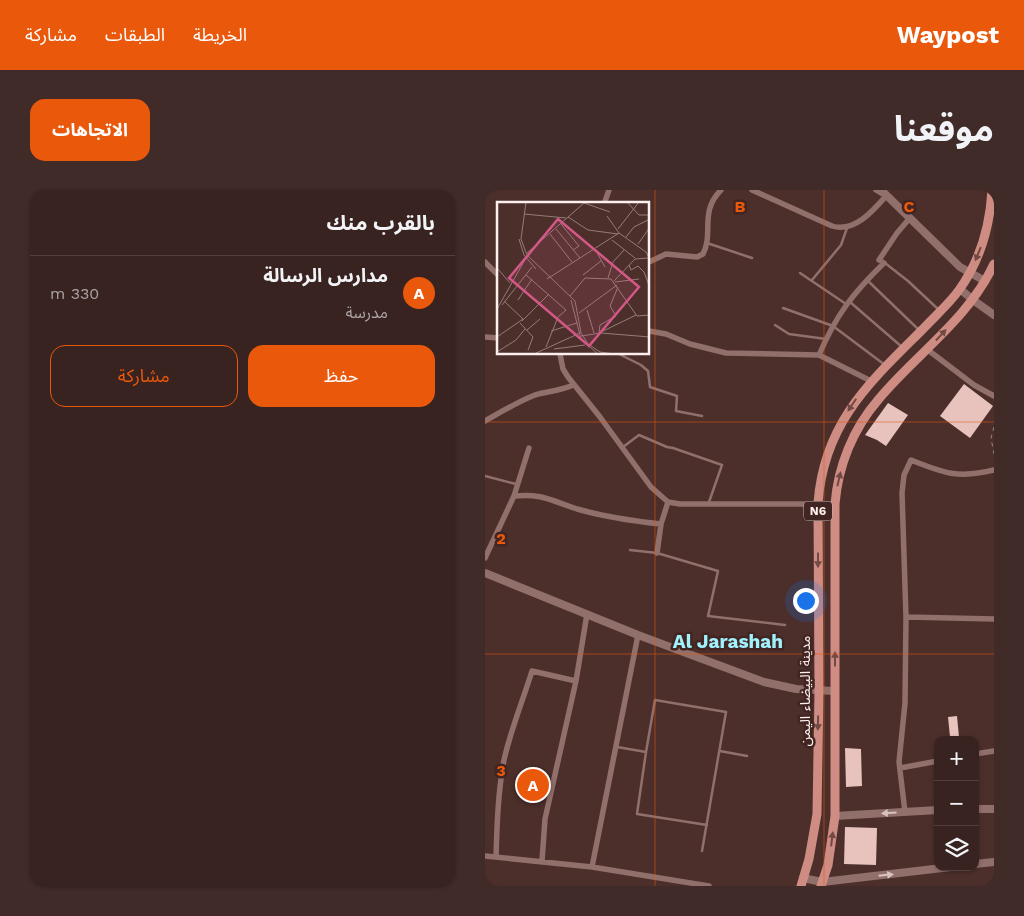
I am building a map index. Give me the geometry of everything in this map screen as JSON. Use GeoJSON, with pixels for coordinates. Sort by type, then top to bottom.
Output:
{"type":"FeatureCollection","features":[{"type":"Feature","properties":{"kind":"main road","name":"مدينة البيضاء اليمن"},"geometry":{"type":"LineString","coordinates":[[802,882],[809,859],[817,814],[819,691],[818,503],[824,468],[835,434],[853,404],[871,381],[940,311],[970,273],[987,229],[992,190]]}},
{"type":"Feature","properties":{"kind":"main road","name":"N6"},"geometry":{"type":"LineString","coordinates":[[822,884],[828,865],[835,816],[835,504],[844,457],[859,426],[879,399],[973,300],[994,264]]}},
{"type":"Feature","properties":{"kind":"street"},"geometry":{"type":"LineString","coordinates":[[605,202],[609,190]]}},
{"type":"Feature","properties":{"kind":"street"},"geometry":{"type":"LineString","coordinates":[[650,262],[666,254],[701,256],[705,252],[708,212],[715,197],[721,190]]}},
{"type":"Feature","properties":{"kind":"street"},"geometry":{"type":"LineString","coordinates":[[752,190],[832,226],[847,228],[867,215],[883,193]]}},
{"type":"Feature","properties":{"kind":"street"},"geometry":{"type":"LineString","coordinates":[[877,190],[883,193],[960,267],[985,281]]}},
{"type":"Feature","properties":{"kind":"street"},"geometry":{"type":"LineString","coordinates":[[819,354],[847,302],[883,262],[879,260],[909,219]]}},
{"type":"Feature","properties":{"kind":"street"},"geometry":{"type":"LineString","coordinates":[[485,262],[497,274]]}},
{"type":"Feature","properties":{"kind":"street"},"geometry":{"type":"LineString","coordinates":[[959,289],[994,315]]}},
{"type":"Feature","properties":{"kind":"street"},"geometry":{"type":"LineString","coordinates":[[650,331],[665,334],[689,344],[726,353],[819,354],[871,381]]}},
{"type":"Feature","properties":{"kind":"street"},"geometry":{"type":"LineString","coordinates":[[927,350],[974,385],[994,396]]}},
{"type":"Feature","properties":{"kind":"street"},"geometry":{"type":"LineString","coordinates":[[560,355],[563,369],[573,385],[623,447],[651,488],[668,502],[708,504],[835,504]]}},
{"type":"Feature","properties":{"kind":"street"},"geometry":{"type":"LineString","coordinates":[[485,421],[535,395],[559,391],[573,385]]}},
{"type":"Feature","properties":{"kind":"street"},"geometry":{"type":"LineString","coordinates":[[485,558],[514,496],[529,448]]}},
{"type":"Feature","properties":{"kind":"street"},"geometry":{"type":"LineString","coordinates":[[905,812],[900,768],[905,703],[906,617],[902,492],[904,475],[911,460],[958,475],[978,474],[994,470]]}},
{"type":"Feature","properties":{"kind":"street"},"geometry":{"type":"LineString","coordinates":[[514,496],[537,495],[576,509],[621,519],[661,524]]}},
{"type":"Feature","properties":{"kind":"street"},"geometry":{"type":"LineString","coordinates":[[657,553],[661,524],[668,502]]}},
{"type":"Feature","properties":{"kind":"street"},"geometry":{"type":"LineString","coordinates":[[485,573],[638,635],[764,682],[796,689],[835,690]]}},
{"type":"Feature","properties":{"kind":"street"},"geometry":{"type":"LineString","coordinates":[[542,861],[546,812],[576,681],[587,614]]}},
{"type":"Feature","properties":{"kind":"street"},"geometry":{"type":"LineString","coordinates":[[906,617],[994,619]]}},
{"type":"Feature","properties":{"kind":"street"},"geometry":{"type":"LineString","coordinates":[[592,867],[638,635]]}},
{"type":"Feature","properties":{"kind":"street"},"geometry":{"type":"LineString","coordinates":[[496,857],[499,794],[504,763],[532,670],[576,681]]}},
{"type":"Feature","properties":{"kind":"street"},"geometry":{"type":"LineString","coordinates":[[979,753],[994,751]]}},
{"type":"Feature","properties":{"kind":"street"},"geometry":{"type":"LineString","coordinates":[[900,768],[934,762]]}},
{"type":"Feature","properties":{"kind":"street"},"geometry":{"type":"LineString","coordinates":[[979,809],[994,808]]}},
{"type":"Feature","properties":{"kind":"street"},"geometry":{"type":"LineString","coordinates":[[835,816],[934,810]]}},
{"type":"Feature","properties":{"kind":"street"},"geometry":{"type":"LineString","coordinates":[[485,856],[592,867],[709,886]]}},
{"type":"Feature","properties":{"kind":"street"},"geometry":{"type":"LineString","coordinates":[[979,864],[994,862]]}},
{"type":"Feature","properties":{"kind":"street"},"geometry":{"type":"LineString","coordinates":[[802,882],[822,884],[934,869]]}},
{"type":"Feature","properties":{"kind":"lane"},"geometry":{"type":"LineString","coordinates":[[812,280],[841,244],[847,228]]}},
{"type":"Feature","properties":{"kind":"lane"},"geometry":{"type":"LineString","coordinates":[[706,242],[752,258]]}},
{"type":"Feature","properties":{"kind":"lane"},"geometry":{"type":"LineString","coordinates":[[883,262],[902,276],[940,311]]}},
{"type":"Feature","properties":{"kind":"lane"},"geometry":{"type":"LineString","coordinates":[[800,273],[847,302],[903,348]]}},
{"type":"Feature","properties":{"kind":"lane"},"geometry":{"type":"LineString","coordinates":[[867,279],[920,331]]}},
{"type":"Feature","properties":{"kind":"lane"},"geometry":{"type":"LineString","coordinates":[[783,308],[833,326],[886,366]]}},
{"type":"Feature","properties":{"kind":"lane"},"geometry":{"type":"LineString","coordinates":[[775,325],[789,334],[826,339]]}},
{"type":"Feature","properties":{"kind":"lane"},"geometry":{"type":"LineString","coordinates":[[621,355],[641,365],[648,371],[650,387],[677,396],[676,411],[702,416]]}},
{"type":"Feature","properties":{"kind":"lane"},"geometry":{"type":"LineString","coordinates":[[623,447],[639,435],[667,447],[722,465],[708,504]]}},
{"type":"Feature","properties":{"kind":"lane"},"geometry":{"type":"LineString","coordinates":[[485,476],[518,484]]}},
{"type":"Feature","properties":{"kind":"lane"},"geometry":{"type":"LineString","coordinates":[[630,550],[657,553],[718,571],[708,616],[785,625]]}},
{"type":"Feature","properties":{"kind":"lane"},"geometry":{"type":"LineString","coordinates":[[703,851],[726,712],[655,700],[637,814],[707,825]]}},
{"type":"Feature","properties":{"kind":"lane"},"geometry":{"type":"LineString","coordinates":[[616,747],[646,752]]}},
{"type":"Feature","properties":{"kind":"lane"},"geometry":{"type":"LineString","coordinates":[[720,751],[747,756]]}},
{"type":"Feature","properties":{"kind":"path"},"geometry":{"type":"LineString","coordinates":[[994,427],[991,438],[994,454]]}},
{"type":"Feature","properties":{"kind":"building"},"geometry":{"type":"Polygon","coordinates":[[[964,384],[993,406],[970,438],[940,416],[964,384]]]}},
{"type":"Feature","properties":{"kind":"building"},"geometry":{"type":"Polygon","coordinates":[[[888,403],[908,415],[886,446],[865,435],[888,403]]]}},
{"type":"Feature","properties":{"kind":"building"},"geometry":{"type":"Polygon","coordinates":[[[957,716],[959,736],[950,736],[948,717],[957,716]]]}},
{"type":"Feature","properties":{"kind":"building"},"geometry":{"type":"Polygon","coordinates":[[[845,748],[861,749],[862,786],[846,787],[845,748]]]}},
{"type":"Feature","properties":{"kind":"building"},"geometry":{"type":"Polygon","coordinates":[[[845,827],[877,828],[876,865],[844,864],[845,827]]]}},
{"type":"Feature","properties":{"kind":"place","name":"مدارس الرسالة"},"geometry":{"type":"Point","coordinates":[533,785]}},
{"type":"Feature","properties":{"kind":"district","name":"Al Jarashah"},"geometry":{"type":"Point","coordinates":[728,641]}}]}
